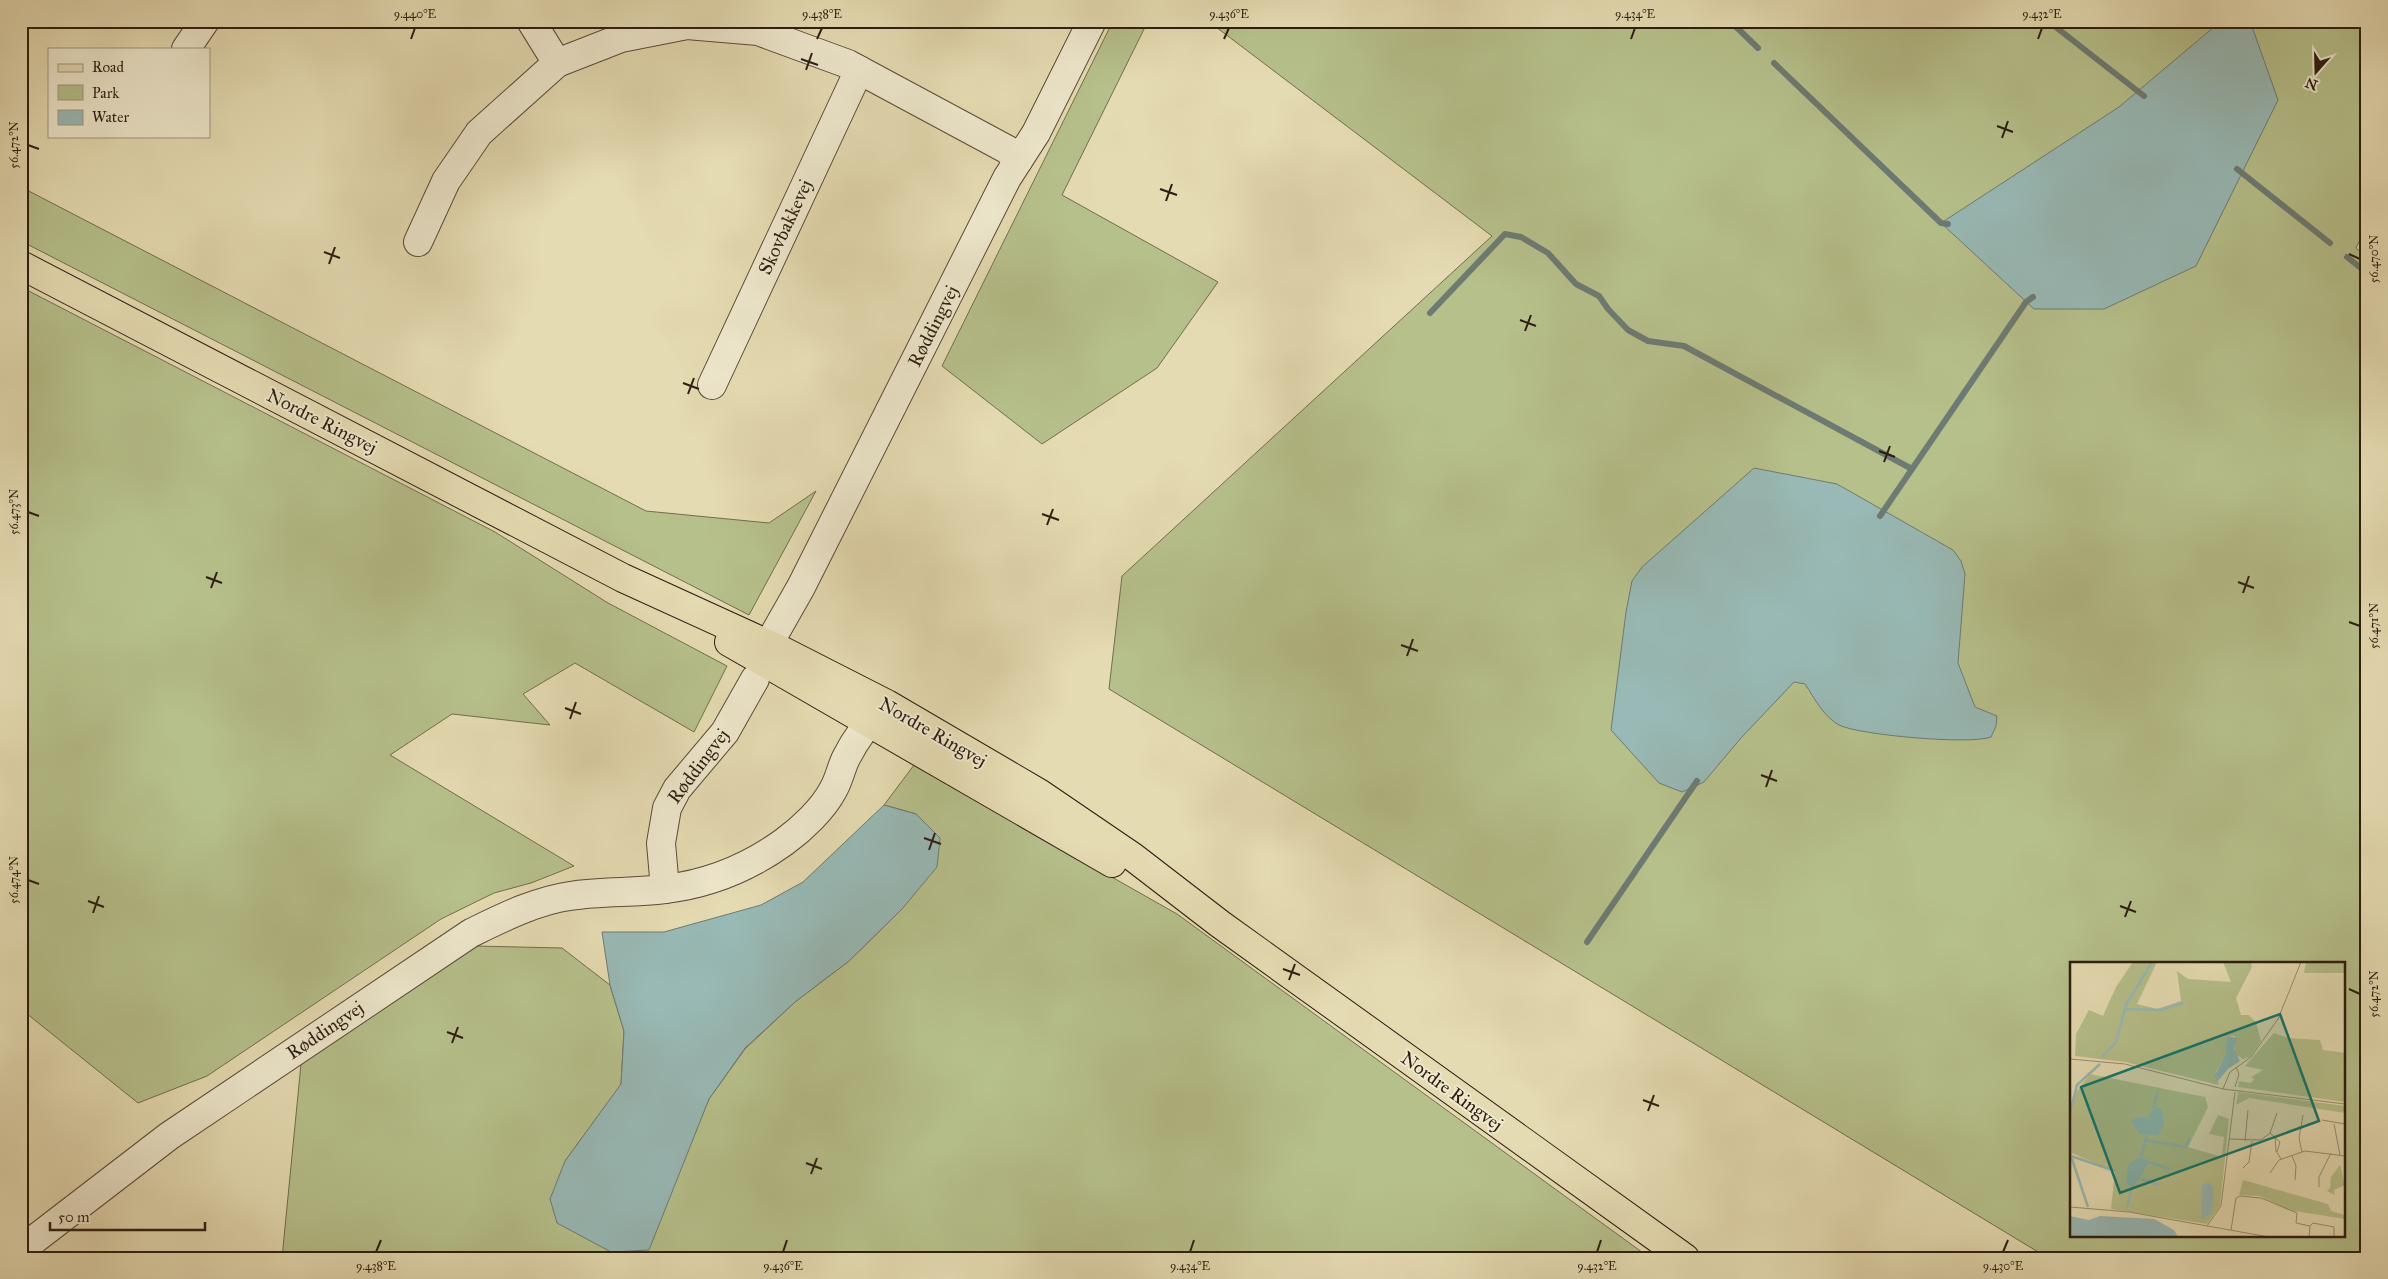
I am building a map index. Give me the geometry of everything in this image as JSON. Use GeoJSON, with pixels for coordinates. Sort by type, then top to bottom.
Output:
{"type":"FeatureCollection","features":[{"type":"Feature","properties":{"kind":"main road","name":"Nordre Ringvej"},"geometry":{"type":"LineString","coordinates":[[21,265],[624,578],[783,651],[887,704],[1039,793],[1133,857],[1220,924],[1685,1258]]}},
{"type":"Feature","properties":{"kind":"main road","name":"Nordre Ringvej"},"geometry":{"type":"LineString","coordinates":[[624,578],[874,728],[1220,924]]}},
{"type":"Feature","properties":{"kind":"street"},"geometry":{"type":"LineString","coordinates":[[187,48],[204,21]]}},
{"type":"Feature","properties":{"kind":"street"},"geometry":{"type":"LineString","coordinates":[[531,21],[557,62]]}},
{"type":"Feature","properties":{"kind":"street","name":"Røddingvej"},"geometry":{"type":"LineString","coordinates":[[776,631],[801,587],[1003,187],[1036,133],[1092,21]]}},
{"type":"Feature","properties":{"kind":"street"},"geometry":{"type":"LineString","coordinates":[[418,242],[446,181],[478,133],[557,62],[621,38],[687,25],[758,32],[788,31],[1008,150],[1018,161]]}},
{"type":"Feature","properties":{"kind":"street","name":"Skovbakkevej"},"geometry":{"type":"LineString","coordinates":[[712,385],[859,70]]}},
{"type":"Feature","properties":{"kind":"street","name":"Røddingvej"},"geometry":{"type":"LineString","coordinates":[[665,889],[661,843],[667,808],[677,789],[725,732],[755,679]]}},
{"type":"Feature","properties":{"kind":"street","name":"Røddingvej"},"geometry":{"type":"LineString","coordinates":[[21,1252],[35,1239],[169,1136],[471,933],[517,911],[569,896],[665,889],[712,880],[754,862],[785,841],[823,806],[833,790],[846,759],[874,728],[887,704]]}},
{"type":"Feature","properties":{"kind":"green space"},"geometry":{"type":"Polygon","coordinates":[[[1113,21],[1148,21],[1062,195],[1218,282],[1157,368],[1042,444],[942,366],[1113,21]]]}},
{"type":"Feature","properties":{"kind":"green space"},"geometry":{"type":"Polygon","coordinates":[[[1208,21],[2367,21],[2367,226],[2356,248],[2367,258],[2367,1258],[2048,1258],[1109,689],[1122,576],[1492,236],[1208,21]]]}},
{"type":"Feature","properties":{"kind":"green space"},"geometry":{"type":"Polygon","coordinates":[[[21,187],[646,511],[769,523],[816,491],[749,615],[21,241],[21,187]]]}},
{"type":"Feature","properties":{"kind":"green space"},"geometry":{"type":"Polygon","coordinates":[[[21,287],[495,532],[608,603],[727,666],[694,732],[575,663],[523,694],[550,725],[452,714],[390,755],[574,866],[531,883],[494,893],[441,919],[207,1076],[138,1103],[21,1009],[21,287]]]}},
{"type":"Feature","properties":{"kind":"green space"},"geometry":{"type":"Polygon","coordinates":[[[914,765],[1177,914],[1650,1258],[282,1258],[301,1064],[475,946],[562,948],[610,985],[624,1031],[621,1085],[565,1161],[689,1147],[709,1099],[745,1049],[795,1002],[849,961],[902,909],[916,814],[884,805],[914,765]]]}},
{"type":"Feature","properties":{"kind":"water"},"geometry":{"type":"Polygon","coordinates":[[[2221,21],[2250,21],[2278,100],[2196,266],[2104,309],[2034,309],[1941,223],[2119,107],[2221,21]]]}},
{"type":"Feature","properties":{"kind":"water"},"geometry":{"type":"Polygon","coordinates":[[[1754,468],[1837,484],[1953,550],[1961,561],[1965,574],[1958,663],[1975,707],[1997,716],[1996,726],[1991,737],[1961,740],[1915,738],[1850,729],[1839,725],[1828,717],[1805,684],[1794,682],[1741,738],[1704,782],[1682,792],[1659,783],[1611,730],[1626,612],[1632,581],[1642,567],[1754,468]]]}},
{"type":"Feature","properties":{"kind":"water"},"geometry":{"type":"Polygon","coordinates":[[[884,805],[916,814],[940,838],[937,867],[902,909],[849,961],[795,1002],[745,1048],[709,1099],[649,1250],[611,1252],[557,1223],[550,1199],[565,1161],[621,1084],[624,1031],[610,985],[602,932],[664,932],[761,905],[803,882],[884,805]]]}},
{"type":"Feature","properties":{"kind":"waterway"},"geometry":{"type":"LineString","coordinates":[[1730,21],[1758,48]]}},
{"type":"Feature","properties":{"kind":"waterway"},"geometry":{"type":"LineString","coordinates":[[2048,21],[2144,96]]}},
{"type":"Feature","properties":{"kind":"waterway"},"geometry":{"type":"LineString","coordinates":[[1774,63],[1941,223],[1948,224]]}},
{"type":"Feature","properties":{"kind":"waterway"},"geometry":{"type":"LineString","coordinates":[[2237,169],[2330,243]]}},
{"type":"Feature","properties":{"kind":"waterway"},"geometry":{"type":"LineString","coordinates":[[1430,313],[1505,234],[1521,237],[1548,253],[1576,284],[1599,296],[1608,309],[1628,330],[1648,341],[1684,346],[1912,469]]}},
{"type":"Feature","properties":{"kind":"waterway"},"geometry":{"type":"LineString","coordinates":[[2347,257],[2367,273]]}},
{"type":"Feature","properties":{"kind":"waterway"},"geometry":{"type":"LineString","coordinates":[[1880,516],[2026,302],[2033,297]]}},
{"type":"Feature","properties":{"kind":"waterway"},"geometry":{"type":"LineString","coordinates":[[1587,942],[1697,781]]}}]}
